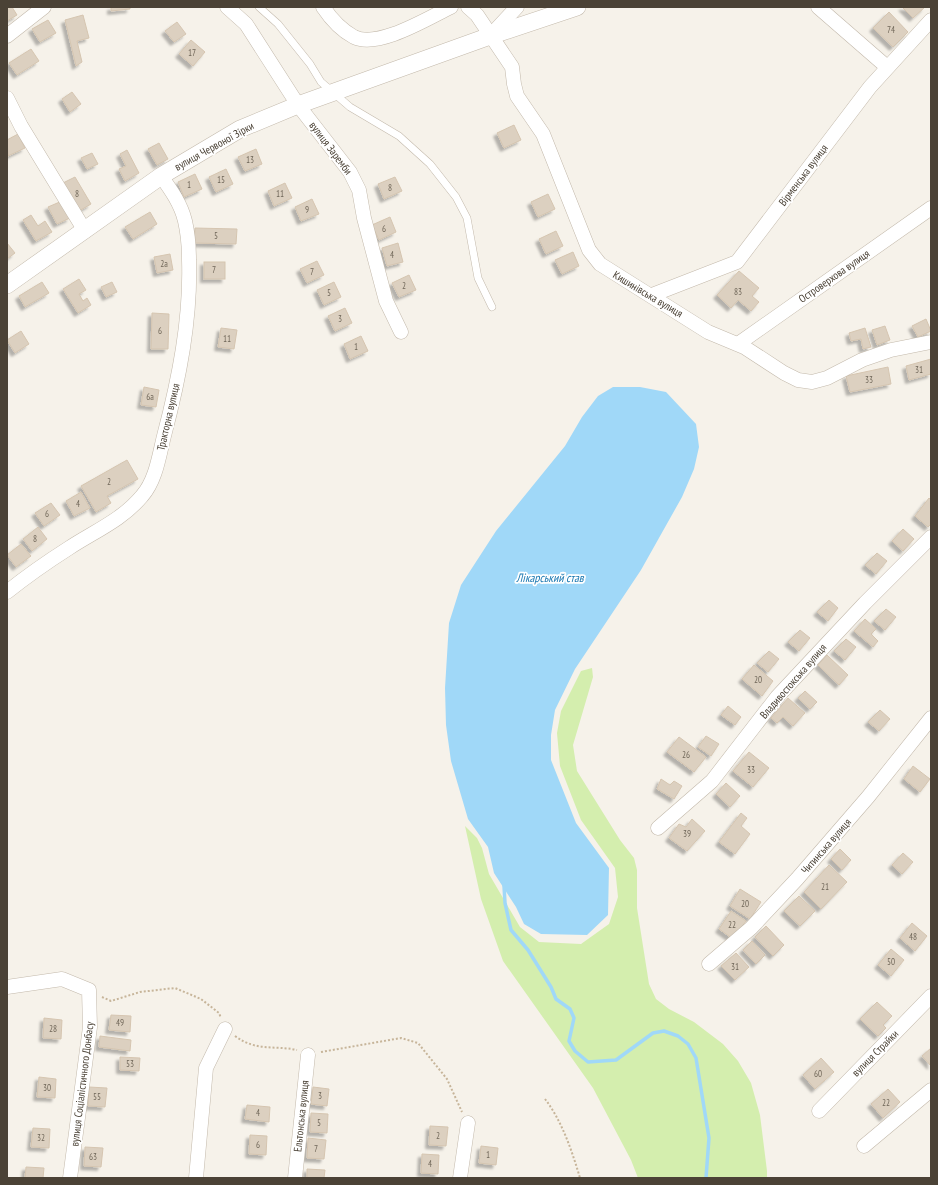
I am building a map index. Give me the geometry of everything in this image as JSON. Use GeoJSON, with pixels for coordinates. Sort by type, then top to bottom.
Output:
{"type":"FeatureCollection","features":[{"type":"Feature","properties":{"kind":"street"},"geometry":{"type":"LineString","coordinates":[[7,36],[44,7]]}},
{"type":"Feature","properties":{"kind":"street","name":"вулиця Заремби"},"geometry":{"type":"LineString","coordinates":[[227,7],[246,24],[298,105],[350,172],[359,190],[364,218],[386,301],[401,332]]}},
{"type":"Feature","properties":{"kind":"street"},"geometry":{"type":"LineString","coordinates":[[323,7],[341,28],[355,37],[369,40],[385,37],[451,7]]}},
{"type":"Feature","properties":{"kind":"street","name":"Кишинівська вулиця"},"geometry":{"type":"LineString","coordinates":[[468,7],[477,15],[512,67],[517,96],[543,134],[589,250],[600,264],[652,295],[708,332],[738,344],[784,373],[798,380],[812,382],[827,378],[862,360],[891,350],[931,342]]}},
{"type":"Feature","properties":{"kind":"street"},"geometry":{"type":"LineString","coordinates":[[490,36],[517,7]]}},
{"type":"Feature","properties":{"kind":"street","name":"вулиця Червоної Зірки"},"geometry":{"type":"LineString","coordinates":[[7,285],[161,176],[240,129],[333,92],[490,36],[578,7]]}},
{"type":"Feature","properties":{"kind":"street"},"geometry":{"type":"LineString","coordinates":[[818,7],[887,68]]}},
{"type":"Feature","properties":{"kind":"street","name":"Вірменська вулиця"},"geometry":{"type":"LineString","coordinates":[[652,295],[737,262],[870,87],[931,20]]}},
{"type":"Feature","properties":{"kind":"street"},"geometry":{"type":"LineString","coordinates":[[7,98],[21,126],[84,230]]}},
{"type":"Feature","properties":{"kind":"street","name":"Тракторна вулиця"},"geometry":{"type":"LineString","coordinates":[[7,592],[48,562],[115,521],[132,508],[144,494],[155,472],[172,404],[188,317],[190,286],[188,241],[185,221],[179,202],[161,176]]}},
{"type":"Feature","properties":{"kind":"street","name":"Островерхова вулиця"},"geometry":{"type":"LineString","coordinates":[[738,344],[931,208]]}},
{"type":"Feature","properties":{"kind":"street","name":"Владивостокська вулиця"},"geometry":{"type":"LineString","coordinates":[[658,828],[712,781],[777,696],[931,536]]}},
{"type":"Feature","properties":{"kind":"street","name":"Читинська вулиця"},"geometry":{"type":"LineString","coordinates":[[710,964],[751,928],[797,879],[868,797],[931,718]]}},
{"type":"Feature","properties":{"kind":"street"},"geometry":{"type":"LineString","coordinates":[[7,987],[62,979],[89,990]]}},
{"type":"Feature","properties":{"kind":"street","name":"вулиця Соціалістичного Донбасу"},"geometry":{"type":"LineString","coordinates":[[70,1178],[90,1027],[89,990]]}},
{"type":"Feature","properties":{"kind":"street","name":"вулиця Страйки"},"geometry":{"type":"LineString","coordinates":[[819,1111],[931,996]]}},
{"type":"Feature","properties":{"kind":"street"},"geometry":{"type":"LineString","coordinates":[[196,1178],[206,1068],[225,1029]]}},
{"type":"Feature","properties":{"kind":"street","name":"Ельтонська вулиця"},"geometry":{"type":"LineString","coordinates":[[295,1178],[308,1055]]}},
{"type":"Feature","properties":{"kind":"street"},"geometry":{"type":"LineString","coordinates":[[864,1146],[931,1090]]}},
{"type":"Feature","properties":{"kind":"street"},"geometry":{"type":"LineString","coordinates":[[460,1178],[468,1123]]}},
{"type":"Feature","properties":{"kind":"lane"},"geometry":{"type":"LineString","coordinates":[[259,7],[278,24],[310,64],[321,82],[364,116],[399,136],[430,164],[456,197],[467,218],[478,278],[492,307]]}},
{"type":"Feature","properties":{"kind":"path"},"geometry":{"type":"LineString","coordinates":[[89,990],[111,1001],[140,992],[175,988],[201,999],[219,1013],[225,1029],[244,1043],[264,1048],[296,1050],[308,1055],[343,1047],[401,1038],[418,1043],[447,1080],[468,1123]]}},
{"type":"Feature","properties":{"kind":"path"},"geometry":{"type":"LineString","coordinates":[[544,1099],[551,1107],[566,1137],[580,1178]]}},
{"type":"Feature","properties":{"kind":"green space"},"geometry":{"type":"Polygon","coordinates":[[[592,668],[593,677],[573,745],[577,771],[620,840],[634,858],[637,870],[637,908],[649,984],[656,999],[669,1009],[694,1022],[723,1044],[738,1061],[751,1083],[760,1115],[767,1178],[638,1178],[631,1160],[593,1088],[503,961],[481,899],[465,826],[477,838],[482,848],[489,874],[520,927],[539,942],[581,944],[609,924],[618,897],[615,868],[581,820],[560,766],[557,733],[561,711],[581,671],[592,668]]]}},
{"type":"Feature","properties":{"kind":"water","name":"Лікарський став"},"geometry":{"type":"Polygon","coordinates":[[[613,387],[640,387],[666,392],[696,424],[699,447],[694,469],[682,497],[641,570],[575,669],[555,710],[551,735],[551,760],[576,823],[609,868],[608,915],[587,935],[541,934],[524,924],[516,907],[494,873],[488,847],[468,819],[451,761],[446,725],[445,688],[449,623],[461,585],[496,531],[565,446],[582,417],[598,396],[613,387]]]}},
{"type":"Feature","properties":{"kind":"building"},"geometry":{"type":"Polygon","coordinates":[[[7,7],[12,7],[17,15],[7,21],[7,7]]]}},
{"type":"Feature","properties":{"kind":"building"},"geometry":{"type":"Polygon","coordinates":[[[111,7],[130,7],[130,9],[111,11],[111,7]]]}},
{"type":"Feature","properties":{"kind":"building"},"geometry":{"type":"Polygon","coordinates":[[[902,7],[925,7],[913,18],[902,7]]]}},
{"type":"Feature","properties":{"kind":"building"},"geometry":{"type":"Polygon","coordinates":[[[889,12],[908,32],[893,47],[873,28],[889,12]]]}},
{"type":"Feature","properties":{"kind":"building"},"geometry":{"type":"Polygon","coordinates":[[[83,15],[89,38],[77,41],[82,62],[76,66],[65,20],[83,15]]]}},
{"type":"Feature","properties":{"kind":"building"},"geometry":{"type":"Polygon","coordinates":[[[48,20],[56,33],[40,42],[32,29],[48,20]]]}},
{"type":"Feature","properties":{"kind":"building"},"geometry":{"type":"Polygon","coordinates":[[[177,22],[186,34],[174,42],[165,31],[177,22]]]}},
{"type":"Feature","properties":{"kind":"building"},"geometry":{"type":"Polygon","coordinates":[[[191,40],[205,52],[193,66],[179,54],[191,40]]]}},
{"type":"Feature","properties":{"kind":"building"},"geometry":{"type":"Polygon","coordinates":[[[31,49],[39,61],[17,75],[9,63],[31,49]]]}},
{"type":"Feature","properties":{"kind":"building"},"geometry":{"type":"Polygon","coordinates":[[[72,92],[81,104],[70,112],[62,99],[72,92]]]}},
{"type":"Feature","properties":{"kind":"building"},"geometry":{"type":"Polygon","coordinates":[[[514,125],[521,140],[504,148],[497,133],[514,125]]]}},
{"type":"Feature","properties":{"kind":"building"},"geometry":{"type":"Polygon","coordinates":[[[18,134],[25,148],[8,156],[7,140],[18,134]]]}},
{"type":"Feature","properties":{"kind":"building"},"geometry":{"type":"Polygon","coordinates":[[[159,143],[168,159],[157,165],[148,149],[159,143]]]}},
{"type":"Feature","properties":{"kind":"building"},"geometry":{"type":"Polygon","coordinates":[[[256,149],[262,164],[245,171],[238,157],[256,149]]]}},
{"type":"Feature","properties":{"kind":"building"},"geometry":{"type":"Polygon","coordinates":[[[127,150],[139,173],[125,181],[119,169],[126,166],[120,154],[127,150]]]}},
{"type":"Feature","properties":{"kind":"building"},"geometry":{"type":"Polygon","coordinates":[[[92,153],[98,164],[87,169],[81,158],[92,153]]]}},
{"type":"Feature","properties":{"kind":"building"},"geometry":{"type":"Polygon","coordinates":[[[226,169],[233,184],[216,192],[209,177],[226,169]]]}},
{"type":"Feature","properties":{"kind":"building"},"geometry":{"type":"Polygon","coordinates":[[[195,174],[202,189],[184,197],[178,182],[195,174]]]}},
{"type":"Feature","properties":{"kind":"building"},"geometry":{"type":"Polygon","coordinates":[[[75,177],[91,204],[79,211],[63,183],[75,177]]]}},
{"type":"Feature","properties":{"kind":"building"},"geometry":{"type":"Polygon","coordinates":[[[395,177],[402,191],[384,199],[378,184],[395,177]]]}},
{"type":"Feature","properties":{"kind":"building"},"geometry":{"type":"Polygon","coordinates":[[[285,183],[292,198],[274,206],[268,191],[285,183]]]}},
{"type":"Feature","properties":{"kind":"building"},"geometry":{"type":"Polygon","coordinates":[[[548,194],[555,209],[538,217],[531,202],[548,194]]]}},
{"type":"Feature","properties":{"kind":"building"},"geometry":{"type":"Polygon","coordinates":[[[312,199],[319,214],[301,221],[295,207],[312,199]]]}},
{"type":"Feature","properties":{"kind":"building"},"geometry":{"type":"Polygon","coordinates":[[[62,201],[70,218],[57,224],[48,207],[62,201]]]}},
{"type":"Feature","properties":{"kind":"building"},"geometry":{"type":"Polygon","coordinates":[[[150,212],[157,224],[133,239],[125,227],[150,212]]]}},
{"type":"Feature","properties":{"kind":"building"},"geometry":{"type":"Polygon","coordinates":[[[31,215],[38,226],[45,221],[52,232],[36,241],[23,220],[31,215]]]}},
{"type":"Feature","properties":{"kind":"building"},"geometry":{"type":"Polygon","coordinates":[[[390,217],[396,232],[379,240],[372,225],[390,217]]]}},
{"type":"Feature","properties":{"kind":"building"},"geometry":{"type":"Polygon","coordinates":[[[195,228],[237,229],[236,244],[194,243],[195,228]]]}},
{"type":"Feature","properties":{"kind":"building"},"geometry":{"type":"Polygon","coordinates":[[[556,231],[563,246],[546,254],[539,239],[556,231]]]}},
{"type":"Feature","properties":{"kind":"building"},"geometry":{"type":"Polygon","coordinates":[[[7,243],[15,253],[7,259],[7,243]]]}},
{"type":"Feature","properties":{"kind":"building"},"geometry":{"type":"Polygon","coordinates":[[[398,243],[403,262],[387,266],[382,248],[398,243]]]}},
{"type":"Feature","properties":{"kind":"building"},"geometry":{"type":"Polygon","coordinates":[[[573,252],[579,266],[562,274],[555,260],[573,252]]]}},
{"type":"Feature","properties":{"kind":"building"},"geometry":{"type":"Polygon","coordinates":[[[170,254],[173,270],[157,273],[154,257],[170,254]]]}},
{"type":"Feature","properties":{"kind":"building"},"geometry":{"type":"Polygon","coordinates":[[[317,261],[324,275],[307,283],[300,269],[317,261]]]}},
{"type":"Feature","properties":{"kind":"building"},"geometry":{"type":"Polygon","coordinates":[[[204,262],[225,262],[225,279],[204,279],[204,262]]]}},
{"type":"Feature","properties":{"kind":"building"},"geometry":{"type":"Polygon","coordinates":[[[739,271],[759,288],[752,296],[759,302],[751,311],[738,300],[731,308],[717,295],[739,271]]]}},
{"type":"Feature","properties":{"kind":"building"},"geometry":{"type":"Polygon","coordinates":[[[409,275],[416,290],[399,297],[392,283],[409,275]]]}},
{"type":"Feature","properties":{"kind":"building"},"geometry":{"type":"Polygon","coordinates":[[[79,279],[86,290],[79,294],[83,301],[87,298],[91,305],[78,313],[63,289],[79,279]]]}},
{"type":"Feature","properties":{"kind":"building"},"geometry":{"type":"Polygon","coordinates":[[[42,282],[49,293],[25,307],[19,296],[42,282]]]}},
{"type":"Feature","properties":{"kind":"building"},"geometry":{"type":"Polygon","coordinates":[[[112,282],[117,292],[106,297],[101,287],[112,282]]]}},
{"type":"Feature","properties":{"kind":"building"},"geometry":{"type":"Polygon","coordinates":[[[334,282],[341,297],[324,305],[317,290],[334,282]]]}},
{"type":"Feature","properties":{"kind":"building"},"geometry":{"type":"Polygon","coordinates":[[[345,308],[352,323],[335,331],[328,316],[345,308]]]}},
{"type":"Feature","properties":{"kind":"building"},"geometry":{"type":"Polygon","coordinates":[[[152,313],[169,314],[168,349],[151,349],[152,313]]]}},
{"type":"Feature","properties":{"kind":"building"},"geometry":{"type":"Polygon","coordinates":[[[926,319],[931,331],[918,337],[912,326],[926,319]]]}},
{"type":"Feature","properties":{"kind":"building"},"geometry":{"type":"Polygon","coordinates":[[[885,326],[890,340],[877,345],[872,330],[885,326]]]}},
{"type":"Feature","properties":{"kind":"building"},"geometry":{"type":"Polygon","coordinates":[[[221,328],[237,330],[234,349],[218,347],[221,328]]]}},
{"type":"Feature","properties":{"kind":"building"},"geometry":{"type":"Polygon","coordinates":[[[865,328],[871,347],[863,349],[861,339],[851,341],[849,333],[865,328]]]}},
{"type":"Feature","properties":{"kind":"building"},"geometry":{"type":"Polygon","coordinates":[[[21,331],[29,344],[15,353],[7,340],[21,331]]]}},
{"type":"Feature","properties":{"kind":"building"},"geometry":{"type":"Polygon","coordinates":[[[361,336],[368,351],[350,359],[344,344],[361,336]]]}},
{"type":"Feature","properties":{"kind":"building"},"geometry":{"type":"Polygon","coordinates":[[[931,359],[931,374],[909,380],[906,366],[931,359]]]}},
{"type":"Feature","properties":{"kind":"building"},"geometry":{"type":"Polygon","coordinates":[[[888,367],[891,384],[850,392],[846,376],[888,367]]]}},
{"type":"Feature","properties":{"kind":"building"},"geometry":{"type":"Polygon","coordinates":[[[144,387],[159,390],[156,407],[141,405],[144,387]]]}},
{"type":"Feature","properties":{"kind":"building"},"geometry":{"type":"Polygon","coordinates":[[[127,460],[138,479],[107,496],[111,503],[96,512],[81,486],[127,460]]]}},
{"type":"Feature","properties":{"kind":"building"},"geometry":{"type":"Polygon","coordinates":[[[81,492],[90,508],[74,516],[66,501],[81,492]]]}},
{"type":"Feature","properties":{"kind":"building"},"geometry":{"type":"Polygon","coordinates":[[[929,498],[931,500],[931,524],[928,527],[915,516],[929,498]]]}},
{"type":"Feature","properties":{"kind":"building"},"geometry":{"type":"Polygon","coordinates":[[[51,503],[60,515],[44,526],[35,513],[51,503]]]}},
{"type":"Feature","properties":{"kind":"building"},"geometry":{"type":"Polygon","coordinates":[[[38,527],[47,539],[32,551],[23,539],[38,527]]]}},
{"type":"Feature","properties":{"kind":"building"},"geometry":{"type":"Polygon","coordinates":[[[903,529],[914,539],[903,551],[892,541],[903,529]]]}},
{"type":"Feature","properties":{"kind":"building"},"geometry":{"type":"Polygon","coordinates":[[[21,544],[31,556],[16,567],[7,555],[21,544]]]}},
{"type":"Feature","properties":{"kind":"building"},"geometry":{"type":"Polygon","coordinates":[[[877,553],[887,561],[876,574],[865,565],[877,553]]]}},
{"type":"Feature","properties":{"kind":"building"},"geometry":{"type":"Polygon","coordinates":[[[829,600],[838,608],[828,621],[817,612],[829,600]]]}},
{"type":"Feature","properties":{"kind":"building"},"geometry":{"type":"Polygon","coordinates":[[[886,609],[896,617],[885,630],[874,621],[886,609]]]}},
{"type":"Feature","properties":{"kind":"building"},"geometry":{"type":"Polygon","coordinates":[[[865,619],[876,629],[871,634],[878,641],[873,647],[854,631],[865,619]]]}},
{"type":"Feature","properties":{"kind":"building"},"geometry":{"type":"Polygon","coordinates":[[[800,630],[810,638],[799,651],[788,642],[800,630]]]}},
{"type":"Feature","properties":{"kind":"building"},"geometry":{"type":"Polygon","coordinates":[[[846,639],[856,647],[845,660],[834,651],[846,639]]]}},
{"type":"Feature","properties":{"kind":"building"},"geometry":{"type":"Polygon","coordinates":[[[769,651],[779,659],[768,672],[757,663],[769,651]]]}},
{"type":"Feature","properties":{"kind":"building"},"geometry":{"type":"Polygon","coordinates":[[[827,655],[848,675],[839,685],[818,665],[827,655]]]}},
{"type":"Feature","properties":{"kind":"building"},"geometry":{"type":"Polygon","coordinates":[[[754,665],[773,681],[762,696],[742,679],[754,665]]]}},
{"type":"Feature","properties":{"kind":"building"},"geometry":{"type":"Polygon","coordinates":[[[805,691],[817,702],[810,709],[798,698],[805,691]]]}},
{"type":"Feature","properties":{"kind":"building"},"geometry":{"type":"Polygon","coordinates":[[[788,698],[805,713],[793,726],[783,717],[777,723],[771,718],[788,698]]]}},
{"type":"Feature","properties":{"kind":"building"},"geometry":{"type":"Polygon","coordinates":[[[728,706],[741,717],[735,725],[721,715],[728,706]]]}},
{"type":"Feature","properties":{"kind":"building"},"geometry":{"type":"Polygon","coordinates":[[[880,710],[890,719],[879,731],[868,722],[880,710]]]}},
{"type":"Feature","properties":{"kind":"building"},"geometry":{"type":"Polygon","coordinates":[[[706,736],[719,744],[711,756],[698,747],[706,736]]]}},
{"type":"Feature","properties":{"kind":"building"},"geometry":{"type":"Polygon","coordinates":[[[679,737],[706,757],[694,772],[667,752],[679,737]]]}},
{"type":"Feature","properties":{"kind":"building"},"geometry":{"type":"Polygon","coordinates":[[[749,752],[769,768],[753,787],[733,771],[749,752]]]}},
{"type":"Feature","properties":{"kind":"building"},"geometry":{"type":"Polygon","coordinates":[[[913,766],[930,779],[920,792],[904,779],[913,766]]]}},
{"type":"Feature","properties":{"kind":"building"},"geometry":{"type":"Polygon","coordinates":[[[661,779],[670,785],[674,781],[682,786],[674,799],[657,789],[661,779]]]}},
{"type":"Feature","properties":{"kind":"building"},"geometry":{"type":"Polygon","coordinates":[[[726,783],[740,796],[730,807],[716,794],[726,783]]]}},
{"type":"Feature","properties":{"kind":"building"},"geometry":{"type":"Polygon","coordinates":[[[741,813],[747,818],[741,826],[750,834],[735,854],[719,842],[741,813]]]}},
{"type":"Feature","properties":{"kind":"building"},"geometry":{"type":"Polygon","coordinates":[[[692,819],[705,831],[687,851],[669,838],[679,824],[686,827],[692,819]]]}},
{"type":"Feature","properties":{"kind":"building"},"geometry":{"type":"Polygon","coordinates":[[[840,849],[851,860],[842,870],[831,859],[840,849]]]}},
{"type":"Feature","properties":{"kind":"building"},"geometry":{"type":"Polygon","coordinates":[[[903,853],[913,862],[902,874],[892,865],[903,853]]]}},
{"type":"Feature","properties":{"kind":"building"},"geometry":{"type":"Polygon","coordinates":[[[829,865],[847,882],[821,909],[804,892],[829,865]]]}},
{"type":"Feature","properties":{"kind":"building"},"geometry":{"type":"Polygon","coordinates":[[[740,889],[761,902],[750,919],[730,906],[740,889]]]}},
{"type":"Feature","properties":{"kind":"building"},"geometry":{"type":"Polygon","coordinates":[[[799,896],[815,911],[800,926],[784,911],[799,896]]]}},
{"type":"Feature","properties":{"kind":"building"},"geometry":{"type":"Polygon","coordinates":[[[731,911],[746,921],[733,939],[719,929],[731,911]]]}},
{"type":"Feature","properties":{"kind":"building"},"geometry":{"type":"Polygon","coordinates":[[[912,923],[927,936],[915,951],[900,938],[912,923]]]}},
{"type":"Feature","properties":{"kind":"building"},"geometry":{"type":"Polygon","coordinates":[[[766,926],[784,945],[773,956],[755,937],[766,926]]]}},
{"type":"Feature","properties":{"kind":"building"},"geometry":{"type":"Polygon","coordinates":[[[752,941],[765,955],[756,964],[743,950],[752,941]]]}},
{"type":"Feature","properties":{"kind":"building"},"geometry":{"type":"Polygon","coordinates":[[[891,949],[904,960],[891,976],[878,965],[891,949]]]}},
{"type":"Feature","properties":{"kind":"building"},"geometry":{"type":"Polygon","coordinates":[[[736,953],[749,967],[735,980],[721,966],[736,953]]]}},
{"type":"Feature","properties":{"kind":"building"},"geometry":{"type":"Polygon","coordinates":[[[877,1002],[892,1016],[883,1025],[886,1028],[878,1036],[860,1019],[877,1002]]]}},
{"type":"Feature","properties":{"kind":"building"},"geometry":{"type":"Polygon","coordinates":[[[111,1015],[131,1016],[130,1032],[109,1030],[111,1015]]]}},
{"type":"Feature","properties":{"kind":"building"},"geometry":{"type":"Polygon","coordinates":[[[44,1018],[62,1020],[61,1039],[43,1038],[44,1018]]]}},
{"type":"Feature","properties":{"kind":"building"},"geometry":{"type":"Polygon","coordinates":[[[100,1036],[131,1040],[130,1051],[99,1047],[100,1036]]]}},
{"type":"Feature","properties":{"kind":"building"},"geometry":{"type":"Polygon","coordinates":[[[931,1048],[931,1066],[922,1056],[931,1048]]]}},
{"type":"Feature","properties":{"kind":"building"},"geometry":{"type":"Polygon","coordinates":[[[120,1057],[140,1058],[139,1071],[120,1070],[120,1057]]]}},
{"type":"Feature","properties":{"kind":"building"},"geometry":{"type":"Polygon","coordinates":[[[821,1058],[834,1072],[815,1089],[803,1075],[821,1058]]]}},
{"type":"Feature","properties":{"kind":"building"},"geometry":{"type":"Polygon","coordinates":[[[39,1077],[56,1079],[55,1098],[37,1097],[39,1077]]]}},
{"type":"Feature","properties":{"kind":"building"},"geometry":{"type":"Polygon","coordinates":[[[89,1087],[107,1088],[105,1107],[88,1106],[89,1087]]]}},
{"type":"Feature","properties":{"kind":"building"},"geometry":{"type":"Polygon","coordinates":[[[313,1087],[329,1089],[327,1106],[311,1104],[313,1087]]]}},
{"type":"Feature","properties":{"kind":"building"},"geometry":{"type":"Polygon","coordinates":[[[888,1089],[900,1102],[883,1118],[871,1104],[888,1089]]]}},
{"type":"Feature","properties":{"kind":"building"},"geometry":{"type":"Polygon","coordinates":[[[247,1105],[270,1107],[269,1122],[245,1119],[247,1105]]]}},
{"type":"Feature","properties":{"kind":"building"},"geometry":{"type":"Polygon","coordinates":[[[311,1113],[328,1114],[327,1133],[310,1132],[311,1113]]]}},
{"type":"Feature","properties":{"kind":"building"},"geometry":{"type":"Polygon","coordinates":[[[430,1126],[448,1127],[446,1146],[429,1145],[430,1126]]]}},
{"type":"Feature","properties":{"kind":"building"},"geometry":{"type":"Polygon","coordinates":[[[33,1128],[50,1129],[49,1148],[31,1147],[33,1128]]]}},
{"type":"Feature","properties":{"kind":"building"},"geometry":{"type":"Polygon","coordinates":[[[250,1135],[267,1136],[266,1155],[249,1154],[250,1135]]]}},
{"type":"Feature","properties":{"kind":"building"},"geometry":{"type":"Polygon","coordinates":[[[308,1138],[326,1140],[324,1159],[307,1158],[308,1138]]]}},
{"type":"Feature","properties":{"kind":"building"},"geometry":{"type":"Polygon","coordinates":[[[481,1146],[498,1148],[496,1165],[479,1163],[481,1146]]]}},
{"type":"Feature","properties":{"kind":"building"},"geometry":{"type":"Polygon","coordinates":[[[85,1147],[103,1148],[101,1167],[84,1166],[85,1147]]]}},
{"type":"Feature","properties":{"kind":"building"},"geometry":{"type":"Polygon","coordinates":[[[422,1154],[439,1155],[438,1174],[421,1173],[422,1154]]]}},
{"type":"Feature","properties":{"kind":"building"},"geometry":{"type":"Polygon","coordinates":[[[26,1167],[44,1168],[43,1178],[25,1178],[26,1167]]]}},
{"type":"Feature","properties":{"kind":"building"},"geometry":{"type":"Polygon","coordinates":[[[307,1169],[325,1170],[324,1178],[307,1178],[307,1169]]]}},
{"type":"Feature","properties":{"kind":"waterway"},"geometry":{"type":"LineString","coordinates":[[504,886],[505,903],[511,930],[528,950],[551,987],[556,999],[570,1009],[574,1018],[569,1041],[575,1051],[588,1062],[616,1060],[653,1033],[664,1031],[678,1036],[688,1044],[696,1058],[709,1138],[706,1178]]}}]}
